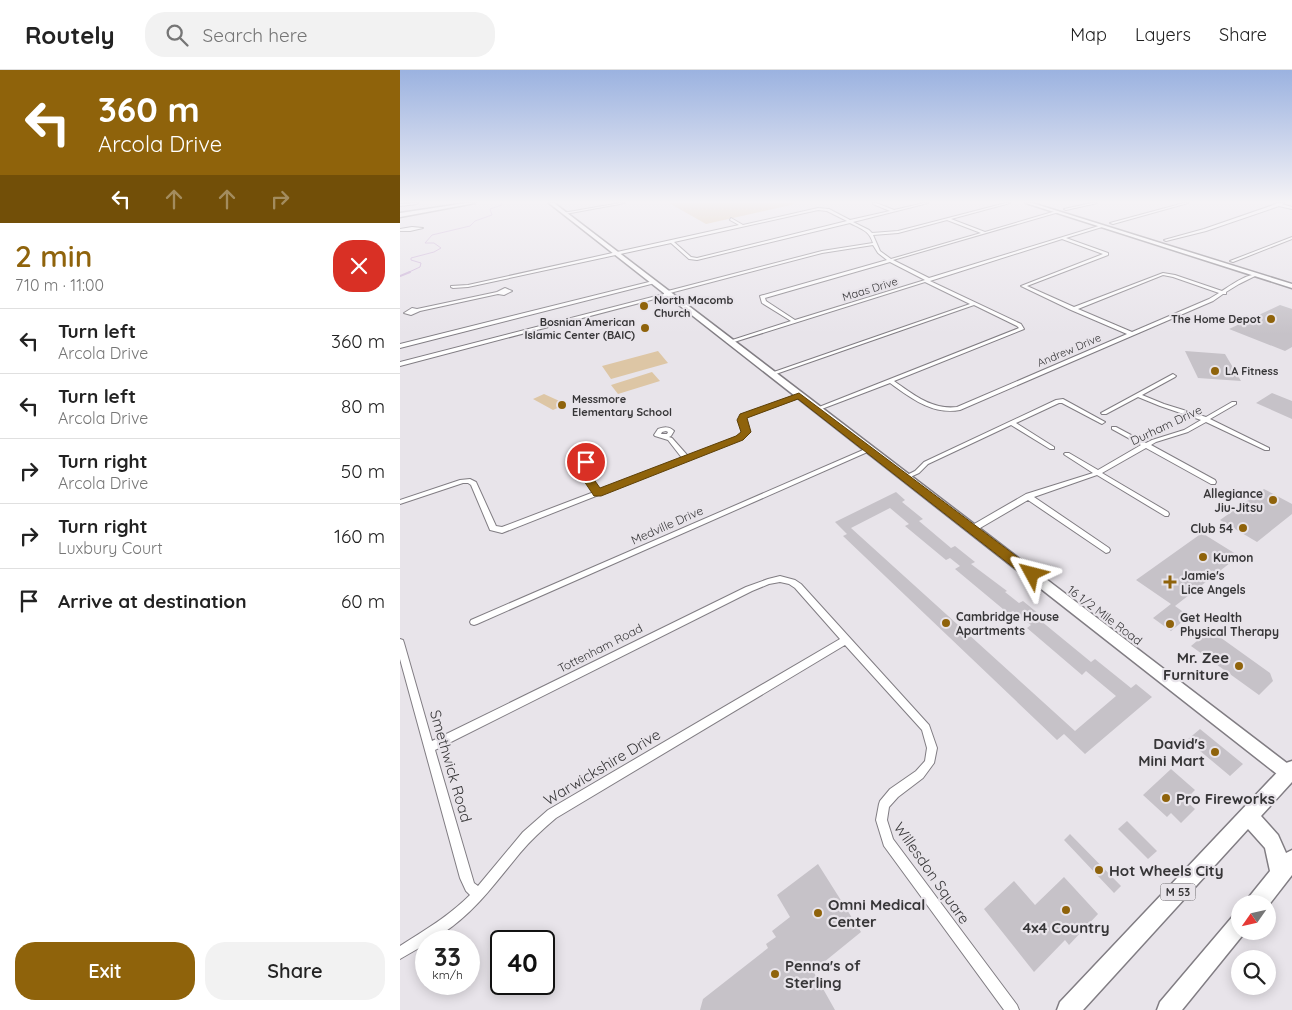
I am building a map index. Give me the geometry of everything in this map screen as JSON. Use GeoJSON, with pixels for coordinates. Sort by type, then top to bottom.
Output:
{"type":"FeatureCollection","features":[{"type":"Feature","properties":{"kind":"main road"},"geometry":{"type":"LineString","coordinates":[[1166,247],[1292,286]]}},
{"type":"Feature","properties":{"kind":"main road"},"geometry":{"type":"LineString","coordinates":[[1188,247],[1292,279]]}},
{"type":"Feature","properties":{"kind":"main road"},"geometry":{"type":"LineString","coordinates":[[1267,279],[1278,278],[1279,275]]}},
{"type":"Feature","properties":{"kind":"main road","name":"M 53"},"geometry":{"type":"LineString","coordinates":[[1068,1010],[1290,771]]}},
{"type":"Feature","properties":{"kind":"main road"},"geometry":{"type":"LineString","coordinates":[[1248,817],[1273,841],[1280,860],[1286,867],[1263,895]]}},
{"type":"Feature","properties":{"kind":"main road"},"geometry":{"type":"LineString","coordinates":[[1168,1010],[1231,934]]}},
{"type":"Feature","properties":{"kind":"street","name":"16 1/2 Mile Road"},"geometry":{"type":"LineString","coordinates":[[606,247],[1290,771]]}},
{"type":"Feature","properties":{"kind":"street"},"geometry":{"type":"LineString","coordinates":[[453,287],[468,286],[646,247]]}},
{"type":"Feature","properties":{"kind":"street"},"geometry":{"type":"LineString","coordinates":[[677,247],[694,259],[747,247]]}},
{"type":"Feature","properties":{"kind":"street"},"geometry":{"type":"LineString","coordinates":[[400,364],[822,252],[855,247]]}},
{"type":"Feature","properties":{"kind":"street"},"geometry":{"type":"LineString","coordinates":[[817,409],[1019,331],[1022,328],[890,260],[876,247]]}},
{"type":"Feature","properties":{"kind":"street"},"geometry":{"type":"LineString","coordinates":[[796,322],[764,302],[762,297],[936,247]]}},
{"type":"Feature","properties":{"kind":"street","name":"Maas Drive"},"geometry":{"type":"LineString","coordinates":[[730,342],[1034,247]]}},
{"type":"Feature","properties":{"kind":"street"},"geometry":{"type":"LineString","coordinates":[[1087,247],[1107,254],[1023,286],[1130,334]]}},
{"type":"Feature","properties":{"kind":"street"},"geometry":{"type":"LineString","coordinates":[[1232,261],[1269,247]]}},
{"type":"Feature","properties":{"kind":"street"},"geometry":{"type":"LineString","coordinates":[[1073,309],[1163,274],[1224,293]]}},
{"type":"Feature","properties":{"kind":"street","name":"Andrew Drive"},"geometry":{"type":"LineString","coordinates":[[891,381],[930,407],[954,410],[1224,293],[1234,285],[1255,275]]}},
{"type":"Feature","properties":{"kind":"street"},"geometry":{"type":"LineString","coordinates":[[400,346],[653,282]]}},
{"type":"Feature","properties":{"kind":"street"},"geometry":{"type":"LineString","coordinates":[[400,317],[408,314],[409,310],[418,310],[498,293]]}},
{"type":"Feature","properties":{"kind":"street"},"geometry":{"type":"LineString","coordinates":[[771,374],[973,304]]}},
{"type":"Feature","properties":{"kind":"street"},"geometry":{"type":"LineString","coordinates":[[1104,413],[1172,376]]}},
{"type":"Feature","properties":{"kind":"street"},"geometry":{"type":"LineString","coordinates":[[1138,394],[1162,405],[1206,419],[1267,449]]}},
{"type":"Feature","properties":{"kind":"street"},"geometry":{"type":"LineString","coordinates":[[400,502],[462,481],[470,481],[474,484],[493,528],[498,530],[744,436],[746,430],[742,420],[743,416],[799,396]]}},
{"type":"Feature","properties":{"kind":"street"},"geometry":{"type":"LineString","coordinates":[[906,477],[917,472],[926,463],[1060,400],[1102,422]]}},
{"type":"Feature","properties":{"kind":"street","name":"Durham Drive"},"geometry":{"type":"LineString","coordinates":[[972,529],[1028,496],[1098,473],[1162,437],[1186,431],[1234,403]]}},
{"type":"Feature","properties":{"kind":"street"},"geometry":{"type":"LineString","coordinates":[[1011,423],[1052,448]]}},
{"type":"Feature","properties":{"kind":"street"},"geometry":{"type":"LineString","coordinates":[[1114,428],[1214,482]]}},
{"type":"Feature","properties":{"kind":"street"},"geometry":{"type":"LineString","coordinates":[[662,437],[670,437],[687,459]]}},
{"type":"Feature","properties":{"kind":"street","name":"Medville Drive"},"geometry":{"type":"LineString","coordinates":[[474,622],[870,449]]}},
{"type":"Feature","properties":{"kind":"street"},"geometry":{"type":"LineString","coordinates":[[1067,454],[1165,514]]}},
{"type":"Feature","properties":{"kind":"street"},"geometry":{"type":"LineString","coordinates":[[584,468],[570,466],[574,461],[583,460],[586,462],[584,468],[598,493]]}},
{"type":"Feature","properties":{"kind":"street"},"geometry":{"type":"LineString","coordinates":[[1028,496],[1106,550]]}},
{"type":"Feature","properties":{"kind":"street","name":"Willesdon Square"},"geometry":{"type":"LineString","coordinates":[[784,579],[798,586],[926,728],[932,739],[933,757],[926,768],[891,795],[886,802],[880,815],[882,831],[888,842],[1012,1010]]}},
{"type":"Feature","properties":{"kind":"street","name":"Tottenham Road"},"geometry":{"type":"LineString","coordinates":[[430,747],[728,599],[764,582],[784,579]]}},
{"type":"Feature","properties":{"kind":"street","name":"Warwickshire Drive"},"geometry":{"type":"LineString","coordinates":[[400,953],[450,921],[478,895],[519,843],[536,826],[552,814],[846,640]]}},
{"type":"Feature","properties":{"kind":"street","name":"Smethwick Road"},"geometry":{"type":"LineString","coordinates":[[400,643],[466,878],[470,887],[478,895]]}},
{"type":"Feature","properties":{"kind":"shaded area"},"geometry":{"type":"Polygon","coordinates":[[[658,351],[668,363],[611,379],[602,366],[658,351]]]}},
{"type":"Feature","properties":{"kind":"shaded area"},"geometry":{"type":"Polygon","coordinates":[[[652,372],[660,381],[618,394],[611,385],[652,372]]]}},
{"type":"Feature","properties":{"kind":"shaded area"},"geometry":{"type":"Polygon","coordinates":[[[544,394],[566,404],[553,410],[533,399],[544,394]]]}},
{"type":"Feature","properties":{"kind":"building","name":"The Home Depot"},"geometry":{"type":"Polygon","coordinates":[[[1280,305],[1292,309],[1292,347],[1285,351],[1229,329],[1280,305]]]}},
{"type":"Feature","properties":{"kind":"building","name":"LA Fitness"},"geometry":{"type":"Polygon","coordinates":[[[1185,351],[1225,354],[1241,381],[1198,378],[1185,351]]]}},
{"type":"Feature","properties":{"kind":"building"},"geometry":{"type":"Polygon","coordinates":[[[1272,393],[1292,401],[1292,419],[1256,403],[1272,393]]]}},
{"type":"Feature","properties":{"kind":"building"},"geometry":{"type":"Polygon","coordinates":[[[1264,489],[1292,504],[1292,514],[1257,542],[1220,520],[1264,489]]]}},
{"type":"Feature","properties":{"kind":"building","name":"Cambridge House Apartments"},"geometry":{"type":"Polygon","coordinates":[[[896,492],[905,500],[902,502],[923,519],[919,521],[951,548],[955,546],[975,562],[971,564],[1007,591],[1005,592],[1019,603],[1023,601],[1045,619],[1041,621],[1091,662],[1095,659],[1131,688],[1136,684],[1152,697],[1085,754],[1064,734],[1057,740],[843,536],[847,534],[835,522],[896,492]],[[890,508],[851,528],[1075,731],[1116,696],[1086,671],[1082,675],[1027,628],[1031,625],[1013,611],[1009,614],[955,569],[960,566],[950,558],[946,560],[905,526],[909,524],[890,508]]]}},
{"type":"Feature","properties":{"kind":"building"},"geometry":{"type":"Polygon","coordinates":[[[1202,533],[1239,556],[1175,606],[1189,616],[1171,631],[1153,618],[1171,604],[1136,580],[1202,533]]]}},
{"type":"Feature","properties":{"kind":"building","name":"Mr. Zee Furniture"},"geometry":{"type":"Polygon","coordinates":[[[1210,630],[1270,673],[1273,681],[1259,695],[1191,646],[1210,630]]]}},
{"type":"Feature","properties":{"kind":"building","name":"David's Mini Mart"},"geometry":{"type":"Polygon","coordinates":[[[1200,729],[1243,764],[1230,776],[1187,740],[1200,729]]]}},
{"type":"Feature","properties":{"kind":"building","name":"Pro Fireworks"},"geometry":{"type":"Polygon","coordinates":[[[1171,769],[1195,790],[1185,800],[1195,809],[1181,823],[1171,813],[1167,817],[1143,795],[1171,769]]]}},
{"type":"Feature","properties":{"kind":"building"},"geometry":{"type":"Polygon","coordinates":[[[1127,821],[1157,851],[1148,859],[1118,829],[1127,821]]]}},
{"type":"Feature","properties":{"kind":"building","name":"Hot Wheels City"},"geometry":{"type":"Polygon","coordinates":[[[1070,834],[1121,886],[1114,893],[1064,840],[1070,834]]]}},
{"type":"Feature","properties":{"kind":"building"},"geometry":{"type":"Polygon","coordinates":[[[818,864],[861,932],[813,971],[835,1010],[700,1010],[703,999],[768,948],[766,944],[776,937],[772,931],[790,917],[777,895],[818,864]]]}},
{"type":"Feature","properties":{"kind":"building"},"geometry":{"type":"Polygon","coordinates":[[[1064,877],[1098,914],[1069,945],[1065,940],[1034,972],[984,909],[1014,881],[1035,905],[1064,877]]]}},
{"type":"Feature","properties":{"kind":"waterway"},"geometry":{"type":"LineString","coordinates":[[407,273],[420,267],[421,263],[411,260],[411,258],[434,252],[441,248],[439,247]]}},
{"type":"Feature","properties":{"kind":"waterway"},"geometry":{"type":"LineString","coordinates":[[400,276],[410,272]]}},
{"type":"Feature","properties":{"kind":"place","name":"North Macomb Church"},"geometry":{"type":"Point","coordinates":[644,306]}},
{"type":"Feature","properties":{"kind":"place","name":"The Home Depot"},"geometry":{"type":"Point","coordinates":[1271,319]}},
{"type":"Feature","properties":{"kind":"place","name":"Bosnian American Islamic Center (BAIC)"},"geometry":{"type":"Point","coordinates":[645,328]}},
{"type":"Feature","properties":{"kind":"place","name":"LA Fitness"},"geometry":{"type":"Point","coordinates":[1215,371]}},
{"type":"Feature","properties":{"kind":"place","name":"Messmore Elementary School"},"geometry":{"type":"Point","coordinates":[562,405]}},
{"type":"Feature","properties":{"kind":"place","name":"Allegiance Jiu-Jitsu"},"geometry":{"type":"Point","coordinates":[1273,500]}},
{"type":"Feature","properties":{"kind":"place","name":"Club 54"},"geometry":{"type":"Point","coordinates":[1243,528]}},
{"type":"Feature","properties":{"kind":"place","name":"Kumon"},"geometry":{"type":"Point","coordinates":[1203,557]}},
{"type":"Feature","properties":{"kind":"place","name":"Jamie's Lice Angels"},"geometry":{"type":"Point","coordinates":[1170,582]}},
{"type":"Feature","properties":{"kind":"place","name":"Cambridge House Apartments"},"geometry":{"type":"Point","coordinates":[946,623]}},
{"type":"Feature","properties":{"kind":"place","name":"Get Health Physical Therapy"},"geometry":{"type":"Point","coordinates":[1170,624]}},
{"type":"Feature","properties":{"kind":"place","name":"Mr. Zee Furniture"},"geometry":{"type":"Point","coordinates":[1239,666]}},
{"type":"Feature","properties":{"kind":"place","name":"David's Mini Mart"},"geometry":{"type":"Point","coordinates":[1215,752]}},
{"type":"Feature","properties":{"kind":"place","name":"Pro Fireworks"},"geometry":{"type":"Point","coordinates":[1166,798]}},
{"type":"Feature","properties":{"kind":"place","name":"Hot Wheels City"},"geometry":{"type":"Point","coordinates":[1099,870]}},
{"type":"Feature","properties":{"kind":"place","name":"4x4 Country"},"geometry":{"type":"Point","coordinates":[1066,910]}},
{"type":"Feature","properties":{"kind":"place","name":"Omni Medical Center"},"geometry":{"type":"Point","coordinates":[818,913]}},
{"type":"Feature","properties":{"kind":"place","name":"Penna's of Sterling"},"geometry":{"type":"Point","coordinates":[775,974]}},
{"type":"Feature","properties":{"kind":"route"},"geometry":{"type":"LineString","coordinates":[[586,462],[583,472],[598,493],[740,438],[746,432],[742,420],[743,416],[799,396],[1032,574]]}}]}
